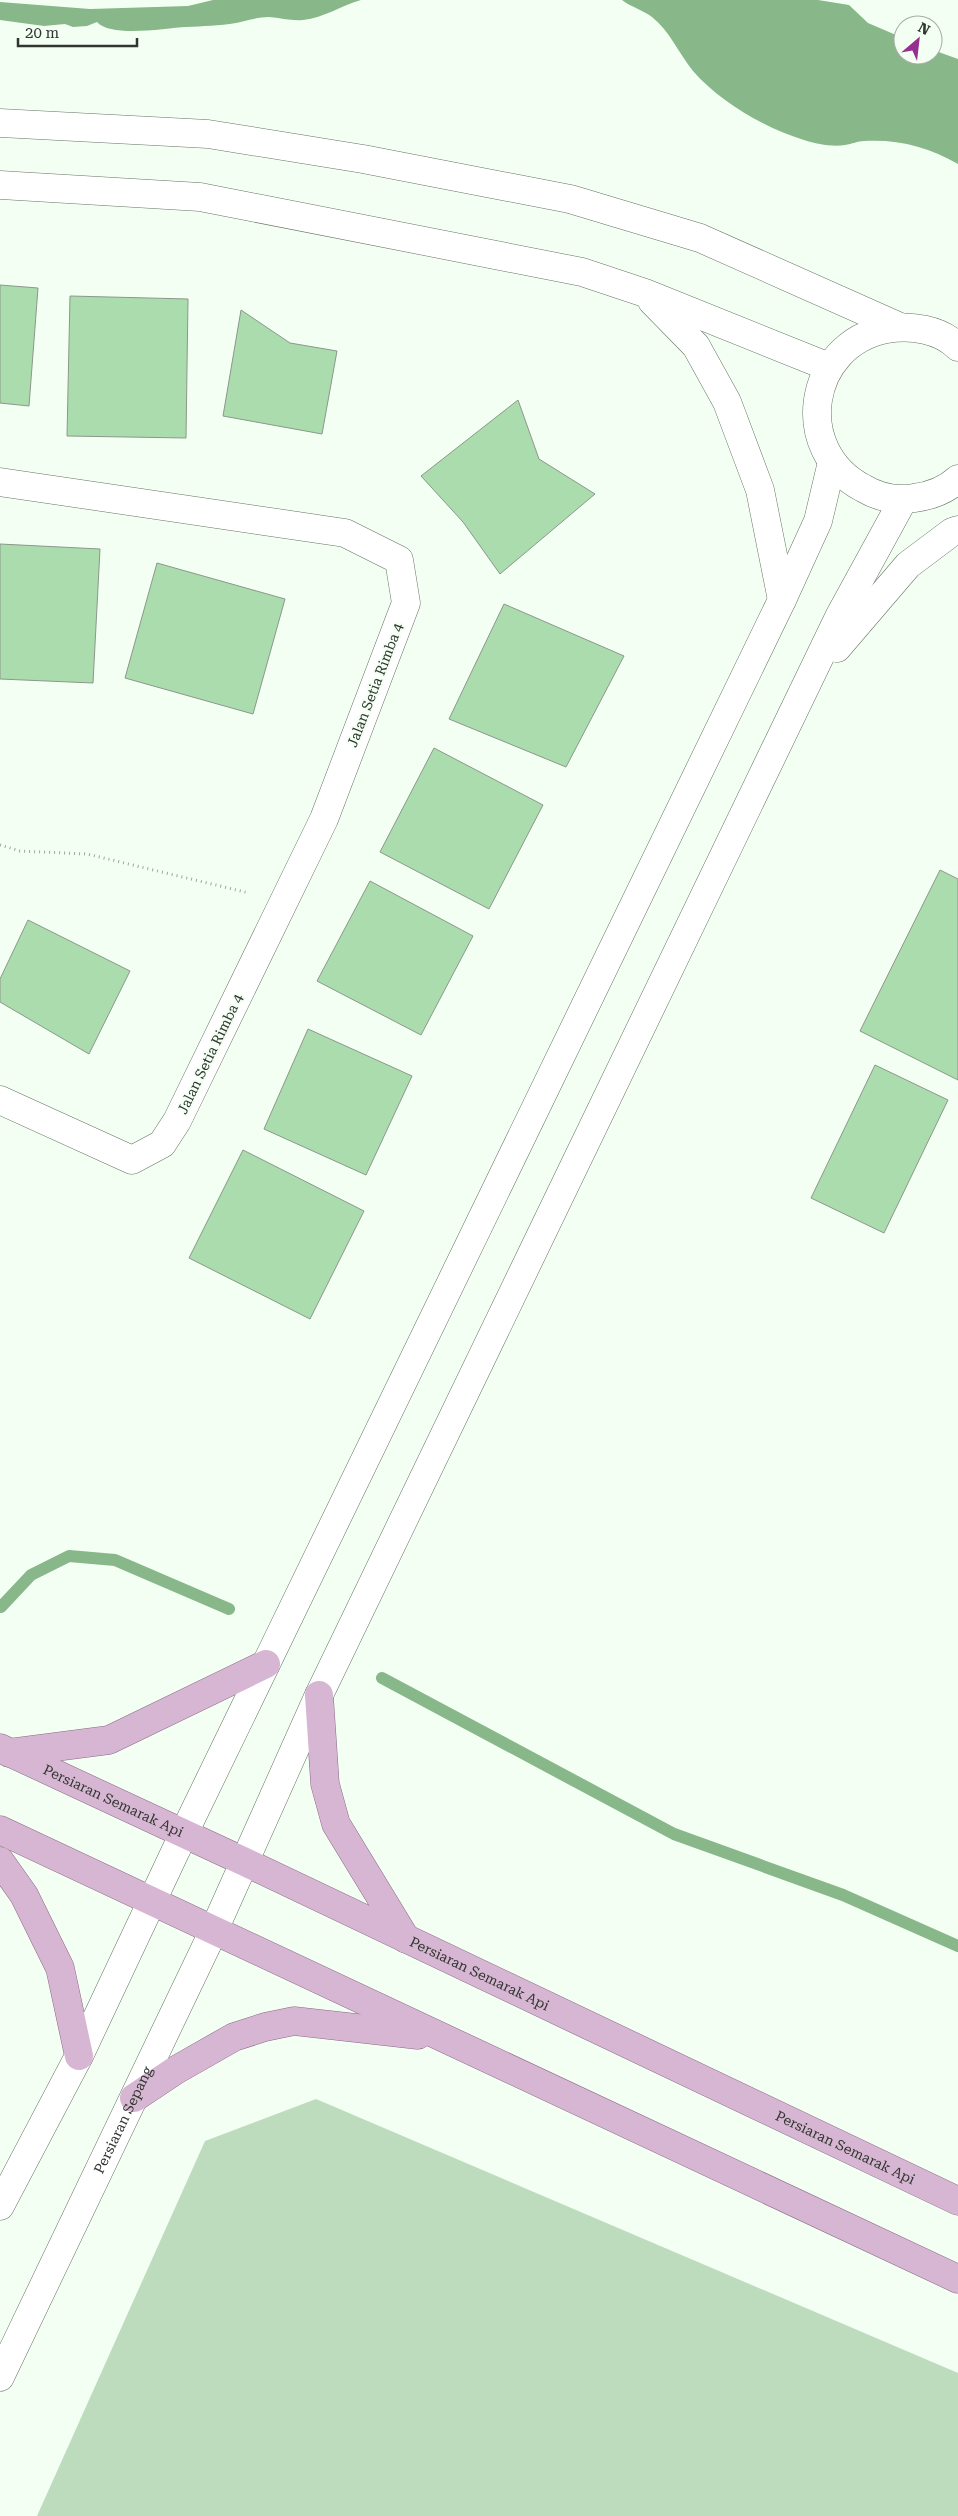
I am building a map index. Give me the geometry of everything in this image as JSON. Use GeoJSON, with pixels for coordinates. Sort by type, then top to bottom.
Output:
{"type":"FeatureCollection","features":[{"type":"Feature","properties":{"kind":"main road"},"geometry":{"type":"LineString","coordinates":[[4,1751],[109,1740],[266,1664]]}},
{"type":"Feature","properties":{"kind":"main road"},"geometry":{"type":"LineString","coordinates":[[319,1695],[325,1784],[336,1824],[406,1938]]}},
{"type":"Feature","properties":{"kind":"main road","name":"Persiaran Semarak Api"},"geometry":{"type":"LineString","coordinates":[[4,1751],[184,1833],[958,2201]]}},
{"type":"Feature","properties":{"kind":"main road"},"geometry":{"type":"LineString","coordinates":[[0,1830],[958,2279]]}},
{"type":"Feature","properties":{"kind":"main road"},"geometry":{"type":"LineString","coordinates":[[0,1861],[24,1895],[60,1968],[79,2056]]}},
{"type":"Feature","properties":{"kind":"main road"},"geometry":{"type":"LineString","coordinates":[[134,2098],[234,2037],[294,2021],[442,2038]]}},
{"type":"Feature","properties":{"kind":"street"},"geometry":{"type":"LineString","coordinates":[[0,123],[208,134],[363,159],[570,199],[700,238],[900,327]]}},
{"type":"Feature","properties":{"kind":"street"},"geometry":{"type":"LineString","coordinates":[[0,185],[200,197],[582,272],[645,293],[829,367]]}},
{"type":"Feature","properties":{"kind":"street"},"geometry":{"type":"LineString","coordinates":[[645,293],[696,346],[727,402],[760,490],[782,600]]}},
{"type":"Feature","properties":{"kind":"street"},"geometry":{"type":"LineString","coordinates":[[958,347],[928,330],[900,327],[872,332],[848,346],[829,367],[819,390],[816,415],[820,440],[832,462],[850,482],[875,495],[903,500],[929,496],[958,479]]}},
{"type":"Feature","properties":{"kind":"street"},"geometry":{"type":"LineString","coordinates":[[0,2206],[79,2056],[184,1833],[782,600],[818,521],[832,462]]}},
{"type":"Feature","properties":{"kind":"street","name":"Jalan Setia Rimba 4"},"geometry":{"type":"LineString","coordinates":[[0,482],[345,533],[399,560],[406,603],[324,819],[177,1121],[162,1144],[132,1160],[0,1100]]}},
{"type":"Feature","properties":{"kind":"street"},"geometry":{"type":"LineString","coordinates":[[811,678],[840,617],[903,500]]}},
{"type":"Feature","properties":{"kind":"street"},"geometry":{"type":"LineString","coordinates":[[811,678],[908,565],[952,532],[958,530]]}},
{"type":"Feature","properties":{"kind":"street","name":"Persiaran Sepang"},"geometry":{"type":"LineString","coordinates":[[0,2377],[214,1930],[319,1695],[811,678]]}},
{"type":"Feature","properties":{"kind":"path"},"geometry":{"type":"LineString","coordinates":[[0,845],[20,851],[87,854],[284,902]]}},
{"type":"Feature","properties":{"kind":"shaded area"},"geometry":{"type":"Polygon","coordinates":[[[213,0],[361,0],[311,19],[294,20],[265,17],[223,25],[139,31],[114,30],[104,27],[97,22],[87,26],[73,27],[65,24],[44,26],[0,20],[0,2],[90,9],[188,6],[213,0]]]}},
{"type":"Feature","properties":{"kind":"shaded area"},"geometry":{"type":"Polygon","coordinates":[[[622,0],[818,0],[849,5],[868,23],[893,34],[893,65],[943,65],[943,54],[958,59],[958,164],[936,153],[913,145],[889,141],[859,141],[840,146],[819,144],[774,129],[744,113],[716,93],[693,71],[658,23],[648,15],[622,0]]]}},
{"type":"Feature","properties":{"kind":"shaded area"},"geometry":{"type":"Polygon","coordinates":[[[316,2099],[958,2373],[958,2516],[37,2516],[205,2141],[316,2099]]]}},
{"type":"Feature","properties":{"kind":"building"},"geometry":{"type":"Polygon","coordinates":[[[0,285],[38,288],[29,406],[0,403],[0,285]]]}},
{"type":"Feature","properties":{"kind":"building"},"geometry":{"type":"Polygon","coordinates":[[[70,296],[188,299],[186,438],[67,436],[70,296]]]}},
{"type":"Feature","properties":{"kind":"building"},"geometry":{"type":"Polygon","coordinates":[[[241,310],[290,343],[337,351],[322,434],[223,416],[241,310]]]}},
{"type":"Feature","properties":{"kind":"building"},"geometry":{"type":"Polygon","coordinates":[[[518,400],[539,459],[595,494],[500,574],[463,522],[421,476],[518,400]]]}},
{"type":"Feature","properties":{"kind":"building"},"geometry":{"type":"Polygon","coordinates":[[[0,544],[100,549],[93,683],[0,679],[0,544]]]}},
{"type":"Feature","properties":{"kind":"building"},"geometry":{"type":"Polygon","coordinates":[[[157,563],[285,599],[253,714],[125,678],[157,563]]]}},
{"type":"Feature","properties":{"kind":"building"},"geometry":{"type":"Polygon","coordinates":[[[504,604],[624,656],[566,767],[449,719],[504,604]]]}},
{"type":"Feature","properties":{"kind":"building"},"geometry":{"type":"Polygon","coordinates":[[[434,748],[543,805],[489,909],[380,852],[434,748]]]}},
{"type":"Feature","properties":{"kind":"building"},"geometry":{"type":"Polygon","coordinates":[[[940,870],[958,879],[958,1080],[860,1031],[940,870]]]}},
{"type":"Feature","properties":{"kind":"building"},"geometry":{"type":"Polygon","coordinates":[[[370,881],[473,936],[421,1035],[317,981],[370,881]]]}},
{"type":"Feature","properties":{"kind":"building"},"geometry":{"type":"Polygon","coordinates":[[[28,920],[130,971],[89,1054],[0,1002],[0,979],[28,920]]]}},
{"type":"Feature","properties":{"kind":"building"},"geometry":{"type":"Polygon","coordinates":[[[308,1029],[412,1076],[366,1175],[264,1129],[308,1029]]]}},
{"type":"Feature","properties":{"kind":"building"},"geometry":{"type":"Polygon","coordinates":[[[875,1065],[948,1100],[884,1233],[811,1198],[875,1065]]]}},
{"type":"Feature","properties":{"kind":"building"},"geometry":{"type":"Polygon","coordinates":[[[243,1150],[364,1211],[310,1319],[189,1258],[243,1150]]]}},
{"type":"Feature","properties":{"kind":"waterway"},"geometry":{"type":"LineString","coordinates":[[1,1607],[31,1575],[69,1556],[115,1560],[229,1609]]}},
{"type":"Feature","properties":{"kind":"waterway"},"geometry":{"type":"LineString","coordinates":[[382,1678],[674,1834],[843,1895],[958,1946]]}}]}
